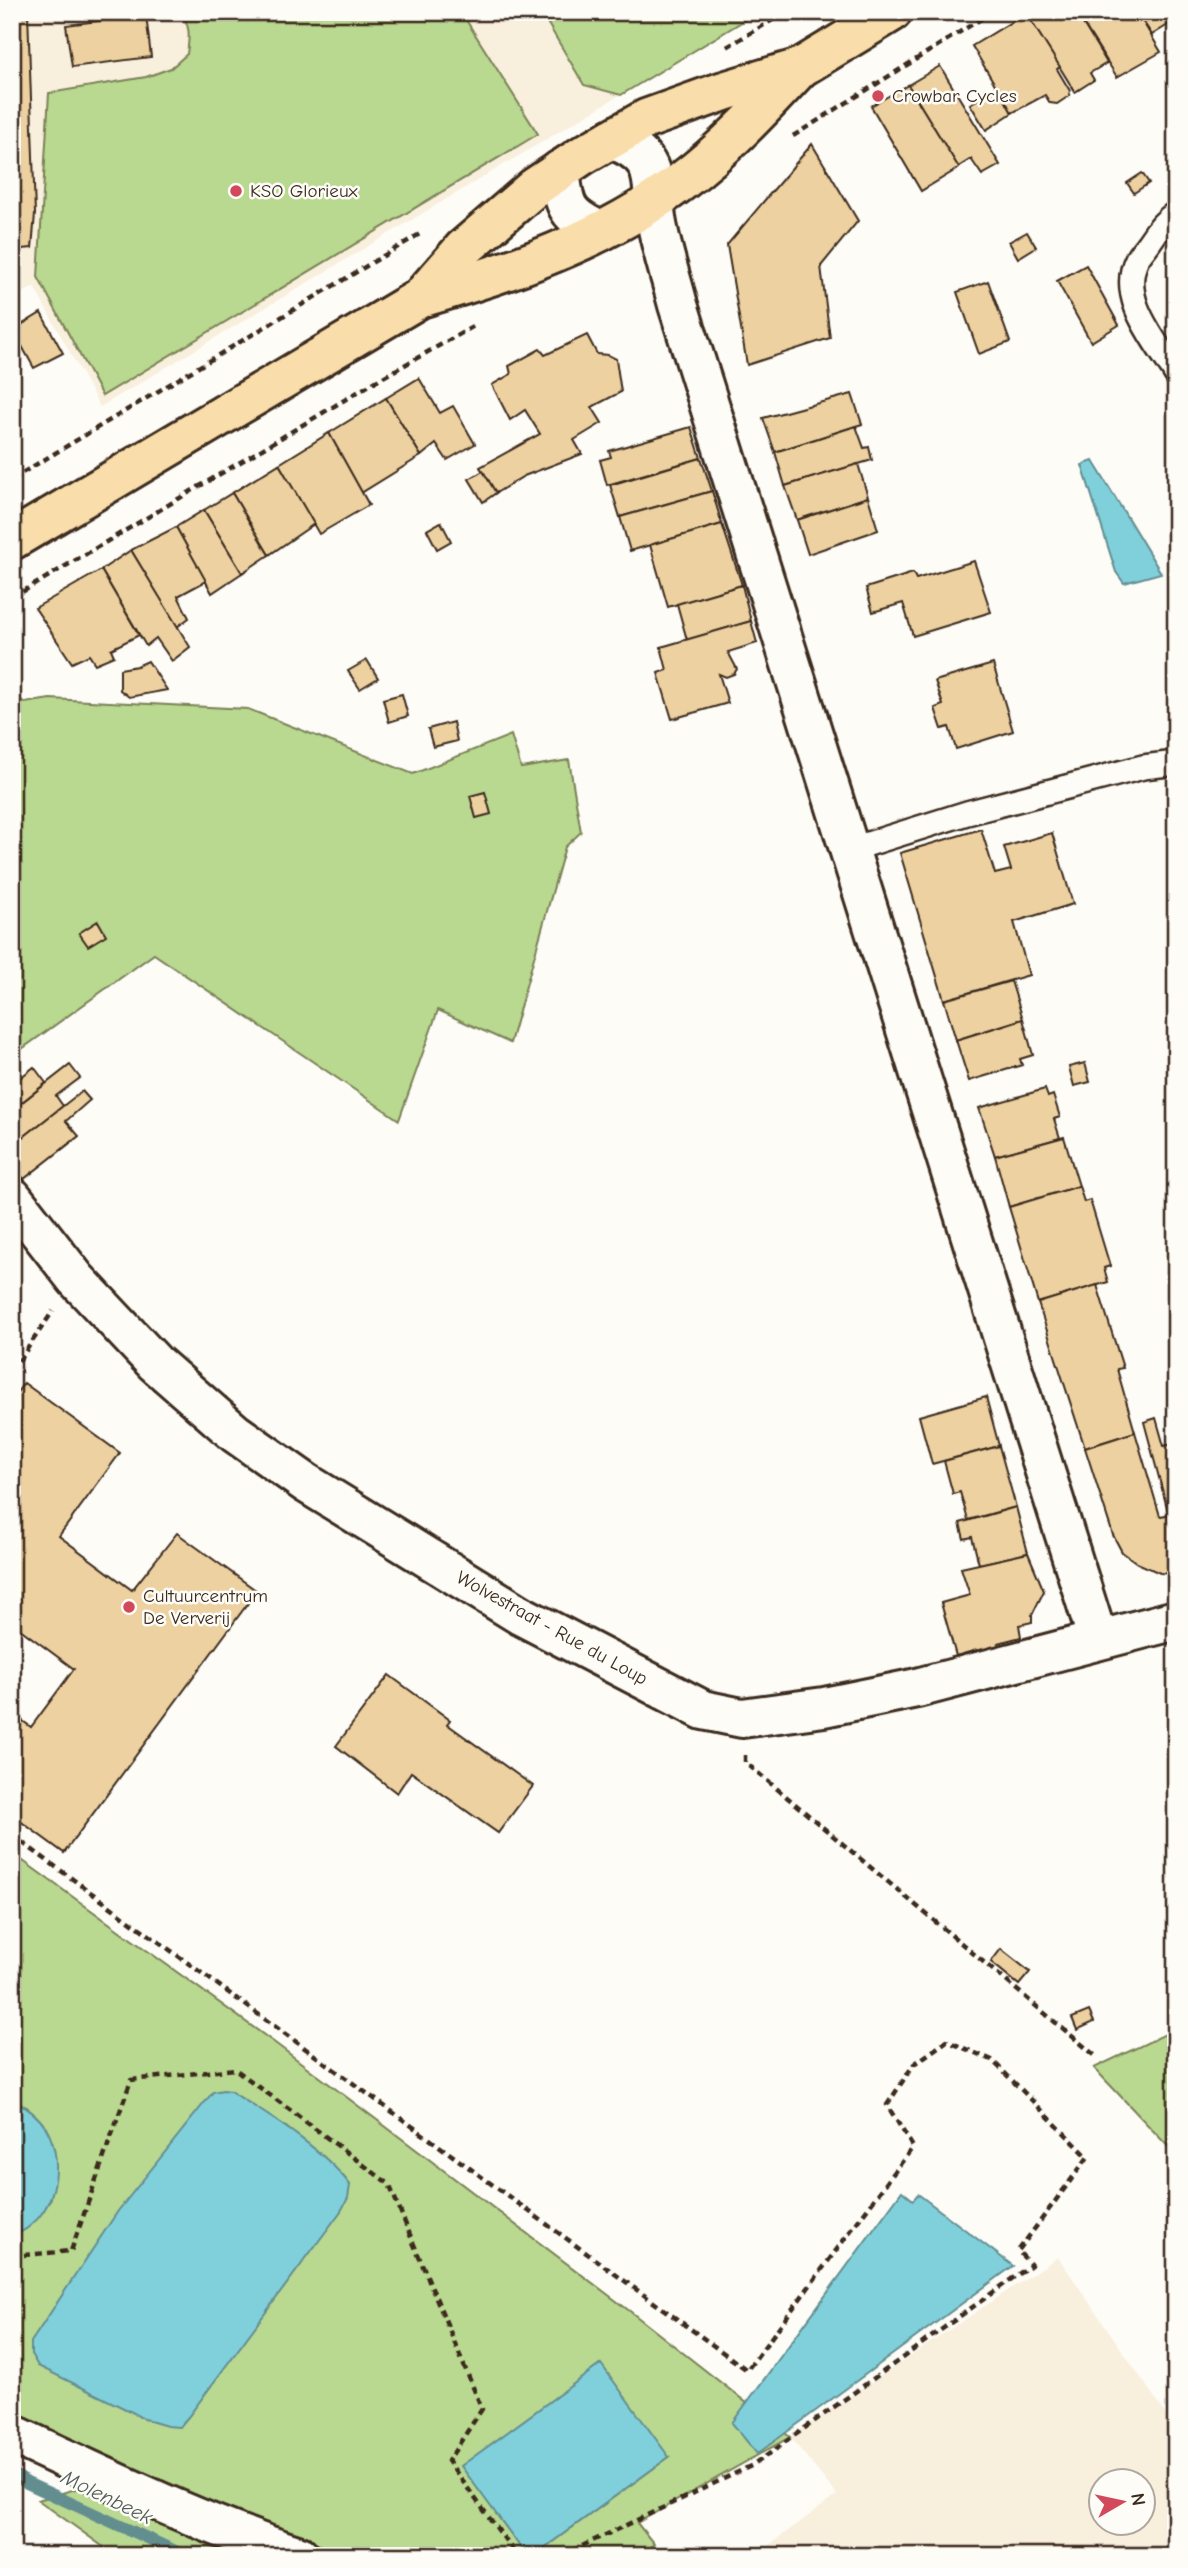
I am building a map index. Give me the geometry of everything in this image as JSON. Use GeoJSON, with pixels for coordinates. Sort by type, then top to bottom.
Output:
{"type":"FeatureCollection","features":[{"type":"Feature","properties":{"kind":"main road"},"geometry":{"type":"LineString","coordinates":[[420,299],[463,249],[535,187],[560,170],[646,119],[800,68],[892,12]]}},
{"type":"Feature","properties":{"kind":"main road"},"geometry":{"type":"LineString","coordinates":[[12,540],[420,299],[475,283],[573,245],[655,199],[682,181],[750,122],[800,68]]}},
{"type":"Feature","properties":{"kind":"street"},"geometry":{"type":"LineString","coordinates":[[611,139],[627,145],[649,168],[656,221],[678,304],[1098,1640]]}},
{"type":"Feature","properties":{"kind":"street"},"geometry":{"type":"LineString","coordinates":[[560,170],[567,206],[574,218],[601,231]]}},
{"type":"Feature","properties":{"kind":"street","name":"Wolvestraat - Rue du Loup"},"geometry":{"type":"LineString","coordinates":[[12,1197],[76,1279],[155,1363],[235,1433],[306,1483],[522,1616],[703,1710],[742,1718],[824,1707],[917,1688],[1176,1620]]}},
{"type":"Feature","properties":{"kind":"street"},"geometry":{"type":"LineString","coordinates":[[12,2434],[185,2514],[247,2539],[300,2556]]}},
{"type":"Feature","properties":{"kind":"lane"},"geometry":{"type":"LineString","coordinates":[[1176,213],[1167,218],[1136,260],[1133,277],[1134,297],[1149,334],[1176,374]]}},
{"type":"Feature","properties":{"kind":"lane"},"geometry":{"type":"LineString","coordinates":[[849,850],[967,813],[1143,766],[1176,763]]}},
{"type":"Feature","properties":{"kind":"path"},"geometry":{"type":"LineString","coordinates":[[726,48],[786,12]]}},
{"type":"Feature","properties":{"kind":"path"},"geometry":{"type":"LineString","coordinates":[[12,479],[424,231]]}},
{"type":"Feature","properties":{"kind":"path"},"geometry":{"type":"LineString","coordinates":[[12,1371],[76,1279]]}},
{"type":"Feature","properties":{"kind":"path"},"geometry":{"type":"LineString","coordinates":[[742,1718],[745,1762],[1098,2059]]}},
{"type":"Feature","properties":{"kind":"path"},"geometry":{"type":"LineString","coordinates":[[12,1837],[747,2370],[913,2147],[887,2105],[914,2064],[947,2041],[992,2060],[1088,2157],[1018,2251],[1031,2265],[755,2464],[561,2556]]}},
{"type":"Feature","properties":{"kind":"path"},"geometry":{"type":"LineString","coordinates":[[12,2256],[71,2251],[131,2080],[235,2069],[389,2184],[482,2409],[448,2461],[517,2556]]}},
{"type":"Feature","properties":{"kind":"shaded area","name":"KSO Glorieux"},"geometry":{"type":"Polygon","coordinates":[[[12,12],[758,12],[100,407],[34,287],[12,299],[12,12]]]}},
{"type":"Feature","properties":{"kind":"shaded area"},"geometry":{"type":"Polygon","coordinates":[[[1058,2257],[1176,2429],[1176,2556],[754,2556],[837,2495],[790,2437],[1058,2257]]]}},
{"type":"Feature","properties":{"kind":"green space","name":"KSO Glorieux"},"geometry":{"type":"Polygon","coordinates":[[[178,12],[461,12],[538,134],[102,396],[38,277],[49,93],[146,77],[171,68],[187,54],[188,48],[188,26],[178,12]]]}},
{"type":"Feature","properties":{"kind":"green space"},"geometry":{"type":"Polygon","coordinates":[[[541,12],[758,12],[621,95],[584,85],[541,12]]]}},
{"type":"Feature","properties":{"kind":"green space"},"geometry":{"type":"Polygon","coordinates":[[[12,693],[25,703],[50,699],[248,709],[413,774],[511,735],[521,768],[569,760],[581,832],[565,847],[510,1043],[438,1010],[399,1120],[154,954],[12,1056],[12,693]]]}},
{"type":"Feature","properties":{"kind":"green space"},"geometry":{"type":"Polygon","coordinates":[[[12,1853],[275,2043],[631,2312],[790,2437],[637,2523],[654,2544],[637,2556],[533,2556],[669,2457],[462,2466],[527,2556],[355,2556],[338,2552],[82,2455],[12,2424],[12,2236],[37,2219],[51,2198],[28,2108],[12,2099],[12,1853]],[[286,2127],[180,2427],[340,2211],[350,2185],[286,2127]]]}},
{"type":"Feature","properties":{"kind":"green space"},"geometry":{"type":"Polygon","coordinates":[[[1176,2029],[1176,2155],[1094,2068],[1176,2029]]]}},
{"type":"Feature","properties":{"kind":"green space"},"geometry":{"type":"Polygon","coordinates":[[[79,2488],[261,2556],[116,2556],[38,2500],[79,2488]]]}},
{"type":"Feature","properties":{"kind":"water"},"geometry":{"type":"Polygon","coordinates":[[[1093,461],[1161,573],[1124,583],[1116,572],[1082,465],[1093,461]]]}},
{"type":"Feature","properties":{"kind":"water"},"geometry":{"type":"Polygon","coordinates":[[[230,2091],[278,2122],[326,2158],[350,2185],[348,2198],[188,2417],[179,2427],[167,2426],[150,2421],[38,2366],[31,2354],[31,2342],[118,2211],[213,2092],[230,2091]]]}},
{"type":"Feature","properties":{"kind":"water"},"geometry":{"type":"Polygon","coordinates":[[[12,2099],[31,2111],[46,2128],[56,2158],[56,2174],[47,2205],[38,2218],[27,2229],[12,2236],[12,2099]]]}},
{"type":"Feature","properties":{"kind":"water"},"geometry":{"type":"Polygon","coordinates":[[[902,2191],[913,2200],[918,2194],[1013,2266],[757,2454],[732,2423],[902,2191]]]}},
{"type":"Feature","properties":{"kind":"water"},"geometry":{"type":"Polygon","coordinates":[[[601,2364],[669,2457],[533,2556],[527,2556],[461,2466],[601,2364]]]}},
{"type":"Feature","properties":{"kind":"building"},"geometry":{"type":"Polygon","coordinates":[[[12,12],[28,12],[35,214],[32,248],[12,250],[12,12]]]}},
{"type":"Feature","properties":{"kind":"building"},"geometry":{"type":"Polygon","coordinates":[[[1076,12],[1107,63],[1090,73],[1094,80],[1075,92],[1026,13],[1076,12]]]}},
{"type":"Feature","properties":{"kind":"building"},"geometry":{"type":"Polygon","coordinates":[[[1076,12],[1137,12],[1161,52],[1117,77],[1076,12]]]}},
{"type":"Feature","properties":{"kind":"building"},"geometry":{"type":"Polygon","coordinates":[[[1137,12],[1176,12],[1176,20],[1152,35],[1137,12]]]}},
{"type":"Feature","properties":{"kind":"building"},"geometry":{"type":"Polygon","coordinates":[[[1026,13],[1060,67],[1057,69],[1070,91],[1069,96],[1057,104],[1050,103],[1045,95],[1012,113],[972,46],[1026,13]]]}},
{"type":"Feature","properties":{"kind":"building"},"geometry":{"type":"Polygon","coordinates":[[[146,15],[151,57],[72,67],[66,25],[146,15]]]}},
{"type":"Feature","properties":{"kind":"building"},"geometry":{"type":"Polygon","coordinates":[[[940,66],[1000,165],[982,175],[971,159],[958,167],[908,85],[940,66]]]}},
{"type":"Feature","properties":{"kind":"building"},"geometry":{"type":"Polygon","coordinates":[[[908,85],[959,168],[921,191],[871,106],[908,85]]]}},
{"type":"Feature","properties":{"kind":"building"},"geometry":{"type":"Polygon","coordinates":[[[998,87],[1012,113],[986,130],[970,104],[998,87]]]}},
{"type":"Feature","properties":{"kind":"building"},"geometry":{"type":"Polygon","coordinates":[[[812,144],[858,221],[821,266],[830,338],[747,365],[727,245],[812,144]]]}},
{"type":"Feature","properties":{"kind":"building"},"geometry":{"type":"Polygon","coordinates":[[[1142,173],[1149,183],[1134,193],[1127,183],[1142,173]]]}},
{"type":"Feature","properties":{"kind":"building"},"geometry":{"type":"Polygon","coordinates":[[[1027,232],[1036,247],[1018,258],[1009,242],[1027,232]]]}},
{"type":"Feature","properties":{"kind":"building"},"geometry":{"type":"Polygon","coordinates":[[[1086,265],[1119,325],[1091,342],[1057,281],[1086,265]]]}},
{"type":"Feature","properties":{"kind":"building"},"geometry":{"type":"Polygon","coordinates":[[[988,281],[1010,342],[979,354],[957,292],[988,281]]]}},
{"type":"Feature","properties":{"kind":"building"},"geometry":{"type":"Polygon","coordinates":[[[41,313],[63,353],[34,368],[13,330],[41,313]]]}},
{"type":"Feature","properties":{"kind":"building"},"geometry":{"type":"Polygon","coordinates":[[[587,335],[597,354],[616,359],[621,392],[592,407],[602,423],[574,440],[582,454],[524,476],[496,493],[480,467],[540,434],[525,410],[510,420],[492,385],[511,374],[509,366],[540,349],[545,355],[587,335]]]}},
{"type":"Feature","properties":{"kind":"building"},"geometry":{"type":"Polygon","coordinates":[[[419,378],[440,413],[453,406],[475,444],[447,460],[436,444],[421,456],[386,398],[419,378]]]}},
{"type":"Feature","properties":{"kind":"building"},"geometry":{"type":"Polygon","coordinates":[[[852,394],[862,424],[775,452],[763,418],[852,394]]]}},
{"type":"Feature","properties":{"kind":"building"},"geometry":{"type":"Polygon","coordinates":[[[386,398],[421,456],[361,493],[329,433],[386,398]]]}},
{"type":"Feature","properties":{"kind":"building"},"geometry":{"type":"Polygon","coordinates":[[[856,426],[864,448],[869,447],[872,460],[785,486],[775,452],[856,426]]]}},
{"type":"Feature","properties":{"kind":"building"},"geometry":{"type":"Polygon","coordinates":[[[691,427],[701,458],[607,485],[600,460],[611,457],[609,451],[691,427]]]}},
{"type":"Feature","properties":{"kind":"building"},"geometry":{"type":"Polygon","coordinates":[[[329,433],[369,505],[319,534],[279,464],[329,433]]]}},
{"type":"Feature","properties":{"kind":"building"},"geometry":{"type":"Polygon","coordinates":[[[701,458],[712,491],[620,517],[610,485],[701,458]]]}},
{"type":"Feature","properties":{"kind":"building"},"geometry":{"type":"Polygon","coordinates":[[[279,464],[314,524],[269,555],[232,493],[279,464]]]}},
{"type":"Feature","properties":{"kind":"building"},"geometry":{"type":"Polygon","coordinates":[[[858,464],[868,497],[797,520],[785,486],[858,464]]]}},
{"type":"Feature","properties":{"kind":"building"},"geometry":{"type":"Polygon","coordinates":[[[483,471],[496,493],[483,502],[469,479],[483,471]]]}},
{"type":"Feature","properties":{"kind":"building"},"geometry":{"type":"Polygon","coordinates":[[[712,491],[722,524],[630,551],[620,517],[712,491]]]}},
{"type":"Feature","properties":{"kind":"building"},"geometry":{"type":"Polygon","coordinates":[[[232,493],[269,555],[242,573],[204,510],[232,493]]]}},
{"type":"Feature","properties":{"kind":"building"},"geometry":{"type":"Polygon","coordinates":[[[868,497],[878,530],[808,554],[797,520],[868,497]]]}},
{"type":"Feature","properties":{"kind":"building"},"geometry":{"type":"Polygon","coordinates":[[[204,510],[242,573],[212,593],[176,527],[204,510]]]}},
{"type":"Feature","properties":{"kind":"building"},"geometry":{"type":"Polygon","coordinates":[[[441,522],[451,541],[437,549],[427,530],[441,522]]]}},
{"type":"Feature","properties":{"kind":"building"},"geometry":{"type":"Polygon","coordinates":[[[722,524],[742,585],[668,607],[650,545],[722,524]]]}},
{"type":"Feature","properties":{"kind":"building"},"geometry":{"type":"Polygon","coordinates":[[[176,527],[206,581],[178,596],[189,618],[177,627],[131,550],[176,527]]]}},
{"type":"Feature","properties":{"kind":"building"},"geometry":{"type":"Polygon","coordinates":[[[131,550],[190,647],[172,661],[156,638],[146,646],[101,570],[131,550]]]}},
{"type":"Feature","properties":{"kind":"building"},"geometry":{"type":"Polygon","coordinates":[[[974,561],[991,612],[913,636],[903,603],[873,612],[866,588],[913,573],[916,579],[974,561]]]}},
{"type":"Feature","properties":{"kind":"building"},"geometry":{"type":"Polygon","coordinates":[[[101,570],[139,635],[111,649],[114,656],[95,664],[89,655],[72,663],[35,608],[101,570]]]}},
{"type":"Feature","properties":{"kind":"building"},"geometry":{"type":"Polygon","coordinates":[[[742,585],[751,621],[687,640],[677,604],[742,585]]]}},
{"type":"Feature","properties":{"kind":"building"},"geometry":{"type":"Polygon","coordinates":[[[751,621],[757,643],[728,652],[737,669],[734,674],[726,677],[719,674],[728,703],[672,719],[658,673],[667,670],[661,647],[751,621]]]}},
{"type":"Feature","properties":{"kind":"building"},"geometry":{"type":"Polygon","coordinates":[[[367,660],[378,678],[360,689],[348,671],[367,660]]]}},
{"type":"Feature","properties":{"kind":"building"},"geometry":{"type":"Polygon","coordinates":[[[148,661],[167,690],[129,697],[120,690],[120,669],[148,661]]]}},
{"type":"Feature","properties":{"kind":"building"},"geometry":{"type":"Polygon","coordinates":[[[993,664],[1013,731],[956,749],[949,727],[942,729],[935,708],[943,705],[935,681],[993,664]]]}},
{"type":"Feature","properties":{"kind":"building"},"geometry":{"type":"Polygon","coordinates":[[[402,694],[408,716],[389,722],[383,699],[402,694]]]}},
{"type":"Feature","properties":{"kind":"building"},"geometry":{"type":"Polygon","coordinates":[[[453,722],[457,741],[433,747],[428,729],[453,722]]]}},
{"type":"Feature","properties":{"kind":"building"},"geometry":{"type":"Polygon","coordinates":[[[485,792],[491,814],[476,818],[470,796],[485,792]]]}},
{"type":"Feature","properties":{"kind":"building"},"geometry":{"type":"Polygon","coordinates":[[[981,829],[995,874],[1011,870],[1004,847],[1052,833],[1073,904],[1014,922],[1029,975],[944,1000],[900,853],[981,829]]]}},
{"type":"Feature","properties":{"kind":"building"},"geometry":{"type":"Polygon","coordinates":[[[98,921],[106,935],[88,946],[79,933],[98,921]]]}},
{"type":"Feature","properties":{"kind":"building"},"geometry":{"type":"Polygon","coordinates":[[[1011,981],[1023,1019],[956,1040],[944,1000],[1011,981]]]}},
{"type":"Feature","properties":{"kind":"building"},"geometry":{"type":"Polygon","coordinates":[[[1023,1019],[1033,1055],[1020,1059],[1022,1065],[969,1081],[956,1040],[1023,1019]]]}},
{"type":"Feature","properties":{"kind":"building"},"geometry":{"type":"Polygon","coordinates":[[[1085,1063],[1090,1082],[1074,1086],[1069,1067],[1085,1063]]]}},
{"type":"Feature","properties":{"kind":"building"},"geometry":{"type":"Polygon","coordinates":[[[70,1065],[80,1078],[56,1096],[63,1106],[12,1146],[12,1110],[70,1065]]]}},
{"type":"Feature","properties":{"kind":"building"},"geometry":{"type":"Polygon","coordinates":[[[34,1067],[46,1083],[12,1110],[12,1077],[16,1081],[34,1067]]]}},
{"type":"Feature","properties":{"kind":"building"},"geometry":{"type":"Polygon","coordinates":[[[1045,1089],[1048,1097],[1053,1095],[1060,1117],[1054,1119],[1060,1138],[995,1156],[979,1108],[1045,1089]]]}},
{"type":"Feature","properties":{"kind":"building"},"geometry":{"type":"Polygon","coordinates":[[[82,1091],[90,1100],[66,1121],[79,1136],[24,1179],[12,1165],[12,1146],[82,1091]]]}},
{"type":"Feature","properties":{"kind":"building"},"geometry":{"type":"Polygon","coordinates":[[[1064,1137],[1079,1186],[1009,1207],[995,1156],[1064,1137]]]}},
{"type":"Feature","properties":{"kind":"building"},"geometry":{"type":"Polygon","coordinates":[[[1079,1186],[1084,1202],[1090,1200],[1110,1266],[1104,1268],[1108,1282],[1038,1303],[1009,1207],[1079,1186]]]}},
{"type":"Feature","properties":{"kind":"building"},"geometry":{"type":"Polygon","coordinates":[[[1097,1285],[1123,1368],[1117,1369],[1135,1432],[1085,1448],[1038,1303],[1097,1285]]]}},
{"type":"Feature","properties":{"kind":"building","name":"Cultuurcentrum De Ververij"},"geometry":{"type":"Polygon","coordinates":[[[24,1383],[120,1453],[59,1536],[132,1590],[177,1533],[257,1591],[64,1853],[12,1815],[12,1713],[31,1727],[74,1669],[12,1623],[12,1399],[24,1383]]]}},
{"type":"Feature","properties":{"kind":"building"},"geometry":{"type":"Polygon","coordinates":[[[986,1397],[999,1446],[932,1464],[919,1416],[986,1397]]]}},
{"type":"Feature","properties":{"kind":"building"},"geometry":{"type":"Polygon","coordinates":[[[1156,1418],[1164,1446],[1176,1443],[1176,1526],[1172,1514],[1169,1515],[1144,1422],[1156,1418]]]}},
{"type":"Feature","properties":{"kind":"building"},"geometry":{"type":"Polygon","coordinates":[[[1135,1432],[1160,1516],[1172,1514],[1176,1526],[1176,1574],[1160,1573],[1137,1563],[1122,1552],[1113,1535],[1085,1448],[1135,1432]]]}},
{"type":"Feature","properties":{"kind":"building"},"geometry":{"type":"Polygon","coordinates":[[[999,1446],[1016,1507],[968,1520],[960,1492],[953,1494],[944,1461],[999,1446]]]}},
{"type":"Feature","properties":{"kind":"building"},"geometry":{"type":"Polygon","coordinates":[[[1016,1507],[1028,1553],[979,1564],[972,1537],[964,1539],[960,1523],[1016,1507]]]}},
{"type":"Feature","properties":{"kind":"building"},"geometry":{"type":"Polygon","coordinates":[[[1028,1553],[1044,1591],[1032,1615],[1032,1622],[1019,1625],[1021,1637],[998,1643],[1000,1649],[979,1656],[977,1650],[956,1656],[941,1603],[970,1595],[961,1568],[1028,1553]]]}},
{"type":"Feature","properties":{"kind":"building"},"geometry":{"type":"Polygon","coordinates":[[[389,1675],[450,1720],[447,1724],[533,1786],[498,1833],[411,1772],[397,1793],[336,1746],[389,1675]]]}},
{"type":"Feature","properties":{"kind":"building"},"geometry":{"type":"Polygon","coordinates":[[[1001,1949],[1030,1972],[1019,1985],[991,1962],[1001,1949]]]}},
{"type":"Feature","properties":{"kind":"building"},"geometry":{"type":"Polygon","coordinates":[[[1089,2011],[1094,2022],[1077,2030],[1072,2018],[1089,2011]]]}},
{"type":"Feature","properties":{"kind":"waterway","name":"Molenbeek"},"geometry":{"type":"LineString","coordinates":[[12,2473],[27,2483],[186,2556]]}},
{"type":"Feature","properties":{"kind":"place","name":"Crowbar Cycles"},"geometry":{"type":"Point","coordinates":[878,96]}},
{"type":"Feature","properties":{"kind":"place","name":"KSO Glorieux"},"geometry":{"type":"Point","coordinates":[236,191]}},
{"type":"Feature","properties":{"kind":"place","name":"Cultuurcentrum De Ververij"},"geometry":{"type":"Point","coordinates":[129,1607]}}]}
